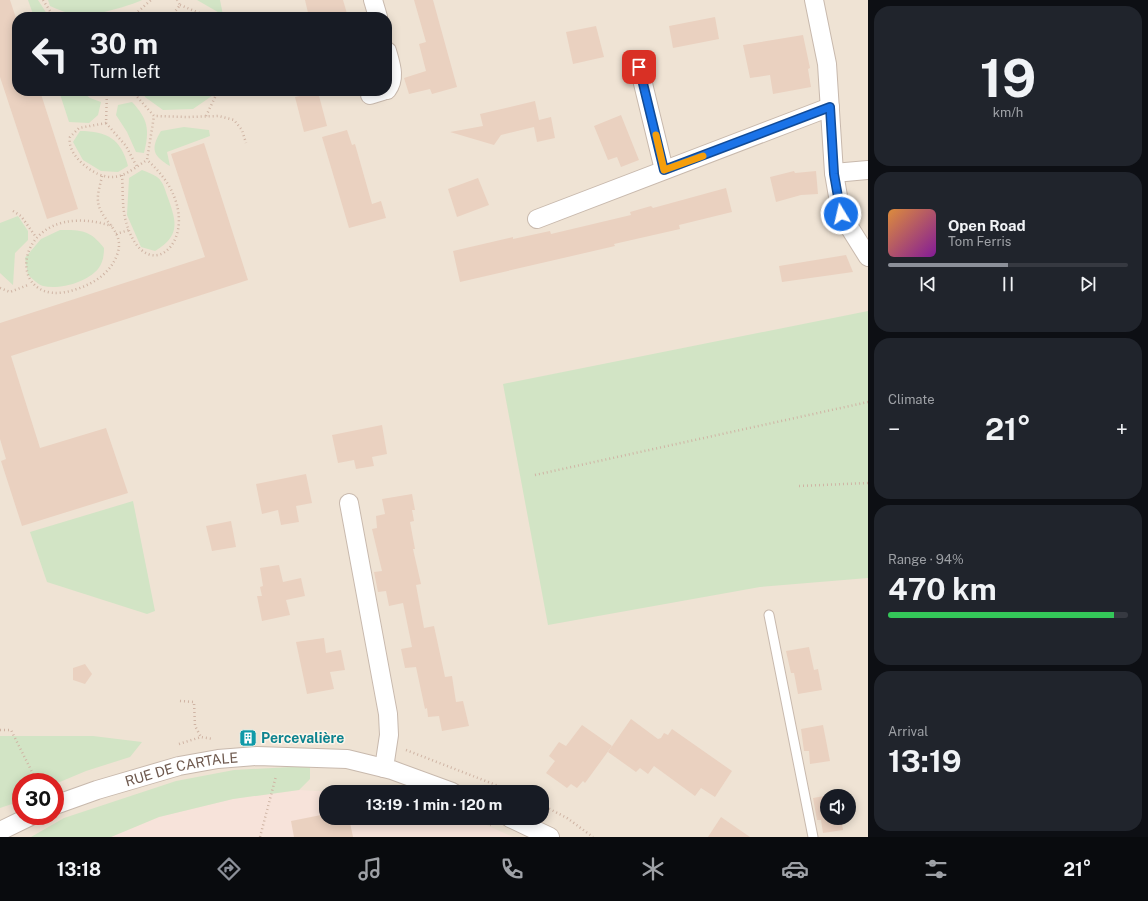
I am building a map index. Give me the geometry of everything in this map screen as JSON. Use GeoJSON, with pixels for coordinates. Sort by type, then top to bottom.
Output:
{"type":"FeatureCollection","features":[{"type":"Feature","properties":{"kind":"street"},"geometry":{"type":"LineString","coordinates":[[373,0],[377,12]]}},
{"type":"Feature","properties":{"kind":"street"},"geometry":{"type":"LineString","coordinates":[[814,0],[827,64],[834,174],[841,214],[868,257]]}},
{"type":"Feature","properties":{"kind":"street"},"geometry":{"type":"LineString","coordinates":[[639,67],[664,170]]}},
{"type":"Feature","properties":{"kind":"street"},"geometry":{"type":"LineString","coordinates":[[537,219],[830,107]]}},
{"type":"Feature","properties":{"kind":"street"},"geometry":{"type":"LineString","coordinates":[[834,174],[868,170]]}},
{"type":"Feature","properties":{"kind":"street"},"geometry":{"type":"LineString","coordinates":[[349,503],[388,714],[388,743],[384,768]]}},
{"type":"Feature","properties":{"kind":"street","name":"RUE DE CARTALE"},"geometry":{"type":"LineString","coordinates":[[64,802],[97,790],[179,766],[218,759],[281,756],[347,759],[384,768],[432,785]]}},
{"type":"Feature","properties":{"kind":"street"},"geometry":{"type":"LineString","coordinates":[[525,825],[550,837]]}},
{"type":"Feature","properties":{"kind":"lane"},"geometry":{"type":"LineString","coordinates":[[770,615],[813,837]]}},
{"type":"Feature","properties":{"kind":"path"},"geometry":{"type":"LineString","coordinates":[[43,0],[51,12]]}},
{"type":"Feature","properties":{"kind":"path"},"geometry":{"type":"LineString","coordinates":[[138,12],[151,0]]}},
{"type":"Feature","properties":{"kind":"path"},"geometry":{"type":"LineString","coordinates":[[177,0],[180,5],[197,12]]}},
{"type":"Feature","properties":{"kind":"path"},"geometry":{"type":"LineString","coordinates":[[175,12],[180,5]]}},
{"type":"Feature","properties":{"kind":"path"},"geometry":{"type":"LineString","coordinates":[[108,96],[106,123],[126,146],[136,167]]}},
{"type":"Feature","properties":{"kind":"path"},"geometry":{"type":"LineString","coordinates":[[136,96],[154,116],[219,116],[234,120],[242,130],[246,143]]}},
{"type":"Feature","properties":{"kind":"path"},"geometry":{"type":"LineString","coordinates":[[205,116],[215,96]]}},
{"type":"Feature","properties":{"kind":"path"},"geometry":{"type":"LineString","coordinates":[[106,123],[79,128],[70,136],[69,142],[71,150],[88,169],[102,176],[115,177],[122,175],[147,160],[154,116]]}},
{"type":"Feature","properties":{"kind":"path"},"geometry":{"type":"LineString","coordinates":[[122,175],[124,210],[129,230],[138,248],[145,254],[154,256],[161,254],[172,246],[179,229],[178,212],[172,190],[163,175],[147,160]]}},
{"type":"Feature","properties":{"kind":"path"},"geometry":{"type":"LineString","coordinates":[[24,279],[28,285],[42,292],[50,293],[69,291],[93,282],[105,274],[115,259],[119,246],[116,234],[100,209],[98,202],[102,176]]}},
{"type":"Feature","properties":{"kind":"path"},"geometry":{"type":"LineString","coordinates":[[13,211],[21,216],[36,237]]}},
{"type":"Feature","properties":{"kind":"path"},"geometry":{"type":"LineString","coordinates":[[28,245],[48,227],[62,222],[92,221],[112,226]]}},
{"type":"Feature","properties":{"kind":"path"},"geometry":{"type":"LineString","coordinates":[[116,234],[129,230]]}},
{"type":"Feature","properties":{"kind":"path"},"geometry":{"type":"LineString","coordinates":[[0,290],[10,292],[28,285]]}},
{"type":"Feature","properties":{"kind":"path"},"geometry":{"type":"LineString","coordinates":[[535,475],[868,402]]}},
{"type":"Feature","properties":{"kind":"path"},"geometry":{"type":"LineString","coordinates":[[799,486],[868,483]]}},
{"type":"Feature","properties":{"kind":"path"},"geometry":{"type":"LineString","coordinates":[[180,701],[194,702],[195,726],[201,737]]}},
{"type":"Feature","properties":{"kind":"path"},"geometry":{"type":"LineString","coordinates":[[0,730],[11,730],[32,773]]}},
{"type":"Feature","properties":{"kind":"path"},"geometry":{"type":"LineString","coordinates":[[388,743],[496,785]]}},
{"type":"Feature","properties":{"kind":"path"},"geometry":{"type":"LineString","coordinates":[[260,837],[281,756]]}},
{"type":"Feature","properties":{"kind":"path"},"geometry":{"type":"LineString","coordinates":[[549,808],[568,818],[593,837]]}},
{"type":"Feature","properties":{"kind":"path"},"geometry":{"type":"LineString","coordinates":[[586,837],[589,834]]}},
{"type":"Feature","properties":{"kind":"shaded area"},"geometry":{"type":"Polygon","coordinates":[[[0,0],[868,0],[868,837],[0,837],[0,0]]]}},
{"type":"Feature","properties":{"kind":"shaded area"},"geometry":{"type":"Polygon","coordinates":[[[299,790],[319,791],[319,825],[486,825],[513,837],[111,837],[159,817],[233,799],[299,790]]]}},
{"type":"Feature","properties":{"kind":"green space"},"geometry":{"type":"Polygon","coordinates":[[[28,0],[38,0],[46,12],[32,12],[28,0]]]}},
{"type":"Feature","properties":{"kind":"green space"},"geometry":{"type":"Polygon","coordinates":[[[48,0],[142,0],[104,12],[64,12],[50,6],[48,0]]]}},
{"type":"Feature","properties":{"kind":"green space"},"geometry":{"type":"Polygon","coordinates":[[[197,0],[220,0],[222,12],[218,12],[197,0]]]}},
{"type":"Feature","properties":{"kind":"green space"},"geometry":{"type":"Polygon","coordinates":[[[61,96],[87,96],[101,102],[98,115],[89,123],[69,122],[61,96]]]}},
{"type":"Feature","properties":{"kind":"green space"},"geometry":{"type":"Polygon","coordinates":[[[212,96],[193,109],[163,110],[145,97],[212,96]]]}},
{"type":"Feature","properties":{"kind":"green space"},"geometry":{"type":"Polygon","coordinates":[[[132,102],[141,114],[146,125],[147,138],[144,153],[136,152],[127,132],[116,115],[118,105],[132,102]]]}},
{"type":"Feature","properties":{"kind":"green space"},"geometry":{"type":"Polygon","coordinates":[[[184,127],[209,130],[210,136],[167,152],[170,166],[160,159],[155,152],[155,143],[161,131],[184,127]]]}},
{"type":"Feature","properties":{"kind":"green space"},"geometry":{"type":"Polygon","coordinates":[[[80,131],[90,131],[112,138],[121,149],[128,166],[118,172],[101,171],[83,160],[73,142],[80,131]]]}},
{"type":"Feature","properties":{"kind":"green space"},"geometry":{"type":"Polygon","coordinates":[[[142,170],[150,173],[161,181],[173,215],[174,228],[169,240],[155,251],[141,247],[127,215],[129,178],[142,170]]]}},
{"type":"Feature","properties":{"kind":"green space"},"geometry":{"type":"Polygon","coordinates":[[[18,216],[28,231],[28,240],[15,253],[13,285],[0,273],[0,223],[18,216]]]}},
{"type":"Feature","properties":{"kind":"green space"},"geometry":{"type":"Polygon","coordinates":[[[60,230],[74,230],[90,234],[104,248],[102,262],[100,267],[93,274],[73,284],[57,287],[43,286],[28,275],[25,258],[41,239],[60,230]]]}},
{"type":"Feature","properties":{"kind":"green space"},"geometry":{"type":"Polygon","coordinates":[[[868,311],[868,578],[760,587],[548,625],[503,384],[868,311]]]}},
{"type":"Feature","properties":{"kind":"green space"},"geometry":{"type":"Polygon","coordinates":[[[133,501],[155,611],[147,614],[47,582],[30,532],[133,501]]]}},
{"type":"Feature","properties":{"kind":"green space"},"geometry":{"type":"Polygon","coordinates":[[[0,736],[93,736],[142,742],[130,757],[86,771],[64,780],[64,773],[12,773],[12,804],[0,808],[0,736]]]}},
{"type":"Feature","properties":{"kind":"green space"},"geometry":{"type":"Polygon","coordinates":[[[310,766],[310,779],[299,790],[233,799],[159,817],[111,837],[31,837],[52,825],[64,825],[64,818],[176,781],[234,770],[310,766]]]}},
{"type":"Feature","properties":{"kind":"building"},"geometry":{"type":"Polygon","coordinates":[[[0,0],[10,0],[14,12],[12,12],[12,96],[42,96],[78,209],[47,219],[0,77],[0,0]]]}},
{"type":"Feature","properties":{"kind":"building"},"geometry":{"type":"Polygon","coordinates":[[[305,0],[343,0],[347,12],[308,12],[305,0]]]}},
{"type":"Feature","properties":{"kind":"building"},"geometry":{"type":"Polygon","coordinates":[[[414,0],[433,0],[457,87],[432,94],[430,89],[409,94],[404,78],[426,71],[419,44],[426,42],[414,0]]]}},
{"type":"Feature","properties":{"kind":"building"},"geometry":{"type":"Polygon","coordinates":[[[715,17],[719,39],[673,48],[669,26],[715,17]]]}},
{"type":"Feature","properties":{"kind":"building"},"geometry":{"type":"Polygon","coordinates":[[[596,26],[604,57],[573,64],[566,32],[596,26]]]}},
{"type":"Feature","properties":{"kind":"building"},"geometry":{"type":"Polygon","coordinates":[[[803,35],[810,68],[808,69],[811,87],[773,94],[770,75],[750,78],[743,45],[803,35]]]}},
{"type":"Feature","properties":{"kind":"building"},"geometry":{"type":"Polygon","coordinates":[[[319,96],[327,126],[304,132],[295,97],[319,96]]]}},
{"type":"Feature","properties":{"kind":"building"},"geometry":{"type":"Polygon","coordinates":[[[535,101],[539,120],[551,117],[555,138],[537,142],[534,127],[501,135],[494,145],[450,132],[483,126],[480,114],[535,101]]]}},
{"type":"Feature","properties":{"kind":"building"},"geometry":{"type":"Polygon","coordinates":[[[621,115],[639,160],[621,167],[617,157],[608,160],[594,126],[621,115]]]}},
{"type":"Feature","properties":{"kind":"building"},"geometry":{"type":"Polygon","coordinates":[[[347,130],[352,145],[355,144],[372,204],[381,201],[386,218],[349,228],[322,137],[347,130]]]}},
{"type":"Feature","properties":{"kind":"building"},"geometry":{"type":"Polygon","coordinates":[[[204,143],[248,280],[11,356],[40,448],[106,428],[128,493],[22,526],[1,461],[6,459],[0,439],[0,323],[205,257],[171,154],[204,143]]]}},
{"type":"Feature","properties":{"kind":"building"},"geometry":{"type":"Polygon","coordinates":[[[794,171],[795,173],[816,171],[818,194],[801,195],[776,202],[770,177],[794,171]]]}},
{"type":"Feature","properties":{"kind":"building"},"geometry":{"type":"Polygon","coordinates":[[[478,178],[489,205],[457,217],[448,189],[478,178]]]}},
{"type":"Feature","properties":{"kind":"building"},"geometry":{"type":"Polygon","coordinates":[[[726,188],[732,212],[679,225],[680,229],[614,244],[615,246],[460,282],[453,251],[513,237],[513,239],[550,231],[551,234],[631,215],[630,212],[651,206],[653,208],[726,188]]]}},
{"type":"Feature","properties":{"kind":"building"},"geometry":{"type":"Polygon","coordinates":[[[846,255],[853,272],[782,282],[779,266],[846,255]]]}},
{"type":"Feature","properties":{"kind":"building"},"geometry":{"type":"Polygon","coordinates":[[[382,425],[387,454],[372,457],[374,466],[356,469],[354,460],[338,463],[332,435],[382,425]]]}},
{"type":"Feature","properties":{"kind":"building"},"geometry":{"type":"Polygon","coordinates":[[[306,474],[312,503],[296,506],[299,522],[281,525],[278,510],[262,514],[256,484],[306,474]]]}},
{"type":"Feature","properties":{"kind":"building"},"geometry":{"type":"Polygon","coordinates":[[[412,494],[415,510],[412,510],[414,521],[410,522],[415,549],[413,549],[421,584],[416,585],[424,628],[434,626],[445,677],[452,676],[456,702],[463,701],[469,726],[442,731],[439,716],[428,717],[416,667],[405,668],[401,649],[412,647],[403,603],[389,606],[386,591],[378,592],[374,572],[382,571],[372,529],[377,528],[376,516],[385,514],[382,499],[412,494]]]}},
{"type":"Feature","properties":{"kind":"building"},"geometry":{"type":"Polygon","coordinates":[[[231,521],[236,547],[212,551],[206,526],[231,521]]]}},
{"type":"Feature","properties":{"kind":"building"},"geometry":{"type":"Polygon","coordinates":[[[279,565],[283,582],[301,578],[305,596],[286,600],[290,615],[262,621],[257,596],[262,596],[260,587],[263,586],[260,568],[279,565]]]}},
{"type":"Feature","properties":{"kind":"building"},"geometry":{"type":"Polygon","coordinates":[[[324,638],[326,653],[341,650],[345,670],[330,672],[334,689],[307,694],[296,642],[324,638]]]}},
{"type":"Feature","properties":{"kind":"building"},"geometry":{"type":"Polygon","coordinates":[[[809,647],[814,670],[818,669],[822,690],[798,694],[794,673],[791,673],[786,651],[809,647]]]}},
{"type":"Feature","properties":{"kind":"building"},"geometry":{"type":"Polygon","coordinates":[[[85,664],[92,674],[85,684],[73,680],[73,668],[85,664]]]}},
{"type":"Feature","properties":{"kind":"building"},"geometry":{"type":"Polygon","coordinates":[[[631,719],[658,739],[661,738],[664,733],[668,735],[672,729],[732,771],[715,797],[701,788],[695,796],[654,766],[648,774],[640,768],[636,772],[608,752],[631,719]]]}},
{"type":"Feature","properties":{"kind":"building"},"geometry":{"type":"Polygon","coordinates":[[[582,725],[612,746],[585,783],[583,781],[577,788],[571,784],[567,788],[546,773],[555,761],[549,756],[559,742],[566,746],[582,725]]]}},
{"type":"Feature","properties":{"kind":"building"},"geometry":{"type":"Polygon","coordinates":[[[823,725],[830,761],[810,764],[809,751],[804,751],[801,729],[823,725]]]}},
{"type":"Feature","properties":{"kind":"building"},"geometry":{"type":"Polygon","coordinates":[[[820,797],[820,820],[817,820],[813,798],[820,797]]]}},
{"type":"Feature","properties":{"kind":"building"},"geometry":{"type":"Polygon","coordinates":[[[319,815],[319,825],[350,825],[353,837],[294,837],[291,821],[319,815]]]}},
{"type":"Feature","properties":{"kind":"building"},"geometry":{"type":"Polygon","coordinates":[[[721,817],[750,837],[708,837],[721,817]]]}},
{"type":"Feature","properties":{"kind":"building"},"geometry":{"type":"Polygon","coordinates":[[[822,825],[842,825],[843,830],[823,833],[822,825]]]}},
{"type":"Feature","properties":{"kind":"slow traffic"},"geometry":{"type":"LineString","coordinates":[[656,135],[664,170],[703,156]]}},
{"type":"Feature","properties":{"kind":"place","name":"Percevalière"},"geometry":{"type":"Point","coordinates":[248,738]}},
{"type":"Feature","properties":{"kind":"route"},"geometry":{"type":"LineString","coordinates":[[639,67],[664,170],[830,107],[834,174],[841,214]]}}]}
